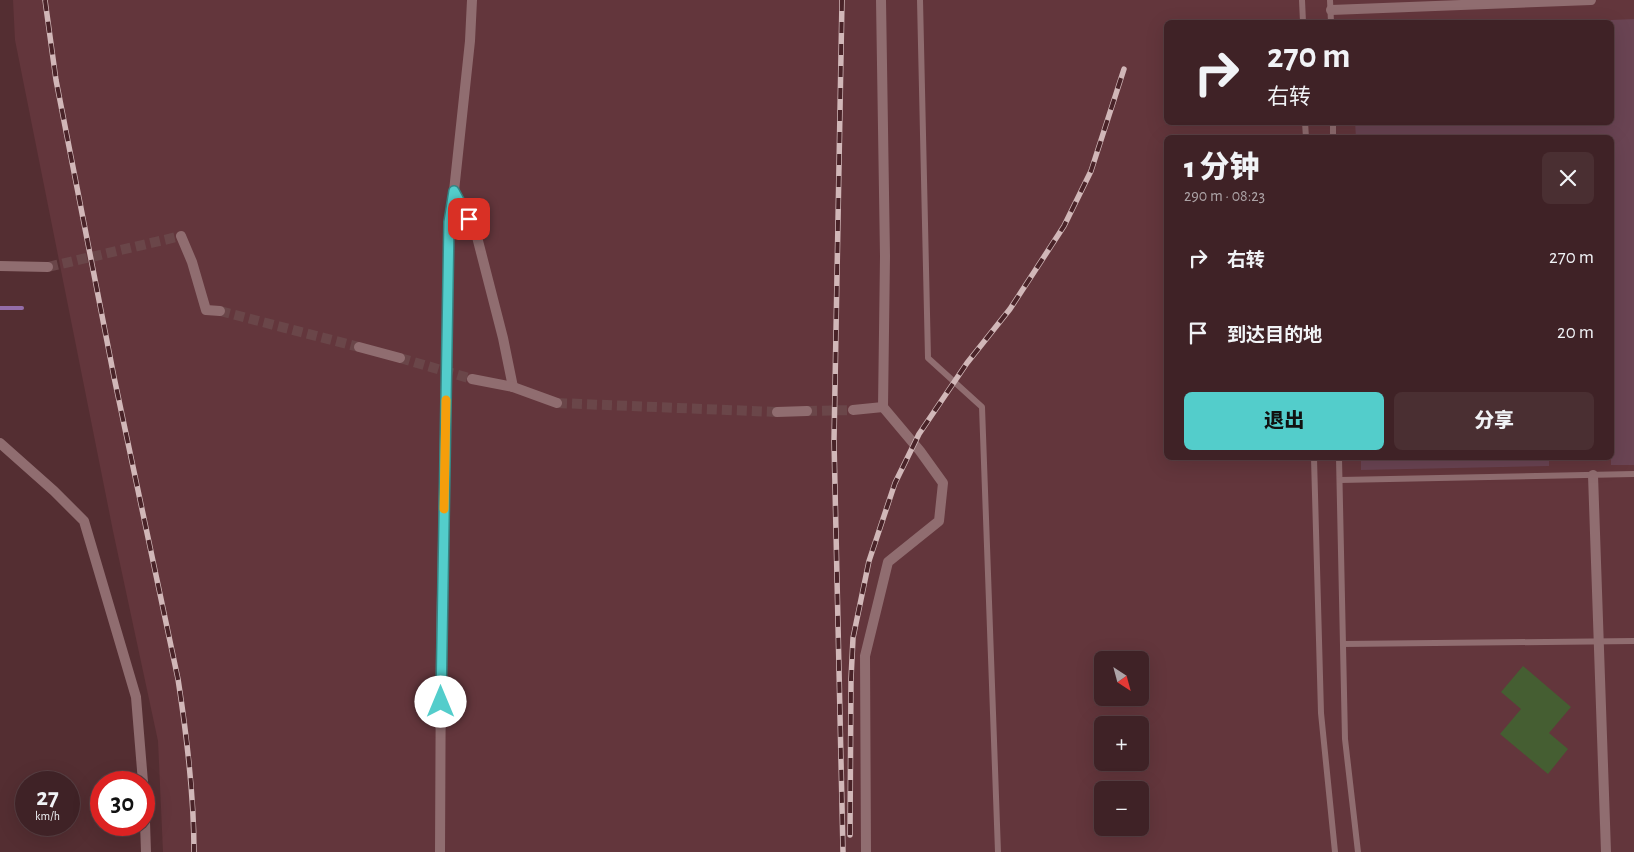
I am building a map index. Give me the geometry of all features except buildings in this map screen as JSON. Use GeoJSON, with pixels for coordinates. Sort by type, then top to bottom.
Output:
{"type":"FeatureCollection","features":[{"type":"Feature","properties":{"kind":"street"},"geometry":{"type":"LineString","coordinates":[[440,852],[441,636],[449,222],[470,41],[472,0]]}},
{"type":"Feature","properties":{"kind":"street"},"geometry":{"type":"LineString","coordinates":[[866,852],[865,656],[888,562],[940,521],[943,483],[920,451],[882,407],[885,256],[881,0]]}},
{"type":"Feature","properties":{"kind":"street"},"geometry":{"type":"LineString","coordinates":[[1330,5],[1591,0]]}},
{"type":"Feature","properties":{"kind":"street"},"geometry":{"type":"LineString","coordinates":[[454,191],[476,233],[503,338],[513,387]]}},
{"type":"Feature","properties":{"kind":"street"},"geometry":{"type":"LineString","coordinates":[[181,236],[192,262],[206,310],[220,311]]}},
{"type":"Feature","properties":{"kind":"street"},"geometry":{"type":"LineString","coordinates":[[0,266],[48,267]]}},
{"type":"Feature","properties":{"kind":"street"},"geometry":{"type":"LineString","coordinates":[[359,347],[400,358]]}},
{"type":"Feature","properties":{"kind":"street"},"geometry":{"type":"LineString","coordinates":[[472,379],[513,387],[557,403]]}},
{"type":"Feature","properties":{"kind":"street"},"geometry":{"type":"LineString","coordinates":[[853,410],[882,407]]}},
{"type":"Feature","properties":{"kind":"street"},"geometry":{"type":"LineString","coordinates":[[777,412],[807,411]]}},
{"type":"Feature","properties":{"kind":"street"},"geometry":{"type":"LineString","coordinates":[[0,442],[84,521],[136,697],[143,771]]}},
{"type":"Feature","properties":{"kind":"street"},"geometry":{"type":"LineString","coordinates":[[1593,475],[1606,852]]}},
{"type":"Feature","properties":{"kind":"street"},"geometry":{"type":"LineString","coordinates":[[145,836],[146,852]]}},
{"type":"Feature","properties":{"kind":"lane"},"geometry":{"type":"LineString","coordinates":[[920,0],[928,358],[982,407],[998,852]]}},
{"type":"Feature","properties":{"kind":"lane"},"geometry":{"type":"LineString","coordinates":[[1302,0],[1303,20]]}},
{"type":"Feature","properties":{"kind":"lane"},"geometry":{"type":"LineString","coordinates":[[1330,5],[1331,20]]}},
{"type":"Feature","properties":{"kind":"lane"},"geometry":{"type":"LineString","coordinates":[[1314,460],[1321,713],[1334,852]]}},
{"type":"Feature","properties":{"kind":"lane"},"geometry":{"type":"LineString","coordinates":[[1340,460],[1345,739],[1358,852]]}},
{"type":"Feature","properties":{"kind":"lane"},"geometry":{"type":"LineString","coordinates":[[1340,480],[1634,474]]}},
{"type":"Feature","properties":{"kind":"lane"},"geometry":{"type":"LineString","coordinates":[[1343,644],[1634,641]]}},
{"type":"Feature","properties":{"kind":"shaded area"},"geometry":{"type":"Polygon","coordinates":[[[13,0],[1634,0],[1634,852],[163,852],[158,741],[113,531],[15,40],[13,0]]]}},
{"type":"Feature","properties":{"kind":"green space"},"geometry":{"type":"Polygon","coordinates":[[[1523,666],[1571,707],[1549,733],[1568,749],[1548,774],[1500,734],[1521,709],[1501,692],[1523,666]]]}},
{"type":"Feature","properties":{"kind":"waterway"},"geometry":{"type":"LineString","coordinates":[[0,308],[22,308]]}},
{"type":"Feature","properties":{"kind":"tunnel"},"geometry":{"type":"LineString","coordinates":[[48,267],[181,236]]}},
{"type":"Feature","properties":{"kind":"tunnel"},"geometry":{"type":"LineString","coordinates":[[220,311],[359,347]]}},
{"type":"Feature","properties":{"kind":"tunnel"},"geometry":{"type":"LineString","coordinates":[[400,358],[472,379]]}},
{"type":"Feature","properties":{"kind":"tunnel"},"geometry":{"type":"LineString","coordinates":[[557,403],[777,412]]}},
{"type":"Feature","properties":{"kind":"tunnel"},"geometry":{"type":"LineString","coordinates":[[807,411],[853,410]]}},
{"type":"Feature","properties":{"kind":"railway"},"geometry":{"type":"LineString","coordinates":[[45,0],[56,80],[114,377],[178,679],[193,809],[194,852]]}},
{"type":"Feature","properties":{"kind":"railway"},"geometry":{"type":"LineString","coordinates":[[842,0],[834,441],[843,852]]}},
{"type":"Feature","properties":{"kind":"railway"},"geometry":{"type":"LineString","coordinates":[[850,835],[853,638],[869,561],[895,483],[919,434],[967,363],[1010,309],[1064,226],[1091,171],[1124,69]]}},
{"type":"Feature","properties":{"kind":"slow traffic"},"geometry":{"type":"LineString","coordinates":[[444,509],[446,400]]}},
{"type":"Feature","properties":{"kind":"route"},"geometry":{"type":"LineString","coordinates":[[441,702],[449,222],[454,191],[469,219]]}}]}
